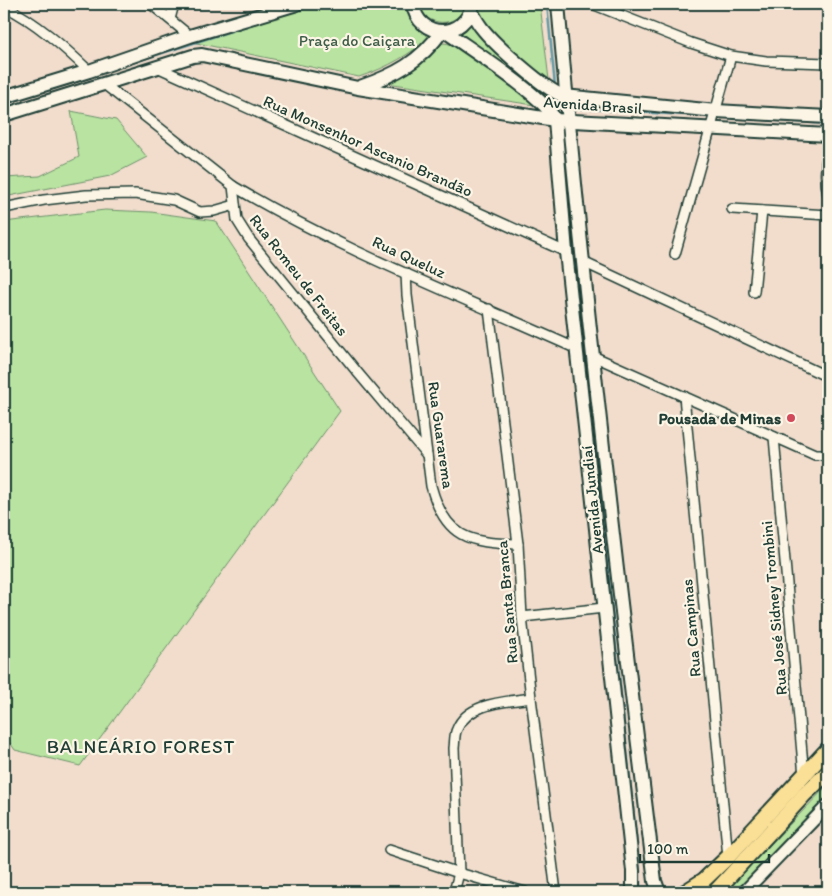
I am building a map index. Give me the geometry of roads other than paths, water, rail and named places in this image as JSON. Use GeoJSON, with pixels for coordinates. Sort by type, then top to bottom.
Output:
{"type":"FeatureCollection","features":[{"type":"Feature","properties":{"kind":"main road"},"geometry":{"type":"LineString","coordinates":[[4,97],[89,71],[190,36],[298,4]]}},
{"type":"Feature","properties":{"kind":"main road"},"geometry":{"type":"LineString","coordinates":[[413,4],[418,19],[430,28],[444,31],[525,89],[548,109],[561,109]]}},
{"type":"Feature","properties":{"kind":"main road"},"geometry":{"type":"LineString","coordinates":[[558,4],[561,109]]}},
{"type":"Feature","properties":{"kind":"main road"},"geometry":{"type":"LineString","coordinates":[[358,88],[385,79],[403,69],[431,46],[444,31],[460,25],[471,7]]}},
{"type":"Feature","properties":{"kind":"main road"},"geometry":{"type":"LineString","coordinates":[[471,7],[480,26],[492,40],[561,109]]}},
{"type":"Feature","properties":{"kind":"main road","name":"Avenida Brasil"},"geometry":{"type":"LineString","coordinates":[[4,115],[193,56],[211,56],[358,88],[561,109],[713,119],[828,135]]}},
{"type":"Feature","properties":{"kind":"main road","name":"Avenida Brasil"},"geometry":{"type":"LineString","coordinates":[[561,109],[713,119],[828,117]]}},
{"type":"Feature","properties":{"kind":"main road","name":"Avenida Jundiaí"},"geometry":{"type":"LineString","coordinates":[[561,109],[566,252],[633,871],[633,892]]}},
{"type":"Feature","properties":{"kind":"main road","name":"Avenida Jundiaí"},"geometry":{"type":"LineString","coordinates":[[561,109],[583,262],[621,617],[655,881],[659,892]]}},
{"type":"Feature","properties":{"kind":"main road"},"geometry":{"type":"LineString","coordinates":[[685,892],[704,880],[728,857],[828,749]]}},
{"type":"Feature","properties":{"kind":"main road"},"geometry":{"type":"LineString","coordinates":[[715,892],[828,772]]}},
{"type":"Feature","properties":{"kind":"street"},"geometry":{"type":"LineString","coordinates":[[151,4],[190,36]]}},
{"type":"Feature","properties":{"kind":"street"},"geometry":{"type":"LineString","coordinates":[[170,19],[174,4]]}},
{"type":"Feature","properties":{"kind":"street"},"geometry":{"type":"LineString","coordinates":[[592,4],[691,43],[731,56],[766,62],[828,63]]}},
{"type":"Feature","properties":{"kind":"street"},"geometry":{"type":"LineString","coordinates":[[4,6],[22,15],[64,48],[89,71]]}},
{"type":"Feature","properties":{"kind":"street"},"geometry":{"type":"LineString","coordinates":[[676,254],[731,56]]}},
{"type":"Feature","properties":{"kind":"street","name":"Rua Monsenhor Ascanio Brandão"},"geometry":{"type":"LineString","coordinates":[[157,67],[566,252]]}},
{"type":"Feature","properties":{"kind":"street"},"geometry":{"type":"LineString","coordinates":[[104,84],[233,186]]}},
{"type":"Feature","properties":{"kind":"street"},"geometry":{"type":"LineString","coordinates":[[828,153],[826,187],[828,195]]}},
{"type":"Feature","properties":{"kind":"street","name":"Rua Romeu de Freitas"},"geometry":{"type":"LineString","coordinates":[[233,186],[237,220],[249,239],[427,455]]}},
{"type":"Feature","properties":{"kind":"street","name":"Rua Queluz"},"geometry":{"type":"LineString","coordinates":[[233,186],[274,210],[406,273],[576,348]]}},
{"type":"Feature","properties":{"kind":"street"},"geometry":{"type":"LineString","coordinates":[[4,208],[44,200],[86,195],[125,194],[162,197],[174,200],[200,212],[214,211],[234,205]]}},
{"type":"Feature","properties":{"kind":"street"},"geometry":{"type":"LineString","coordinates":[[732,209],[828,215]]}},
{"type":"Feature","properties":{"kind":"street"},"geometry":{"type":"LineString","coordinates":[[754,292],[762,211]]}},
{"type":"Feature","properties":{"kind":"street"},"geometry":{"type":"LineString","coordinates":[[583,262],[828,377]]}},
{"type":"Feature","properties":{"kind":"street","name":"Rua Guararema"},"geometry":{"type":"LineString","coordinates":[[406,273],[407,295],[431,486],[436,504],[443,517],[456,532],[470,539],[491,543],[518,544]]}},
{"type":"Feature","properties":{"kind":"street","name":"Rua Santa Branca"},"geometry":{"type":"LineString","coordinates":[[489,309],[518,544],[522,617],[531,698],[556,892]]}},
{"type":"Feature","properties":{"kind":"street"},"geometry":{"type":"LineString","coordinates":[[593,356],[815,456],[828,455]]}},
{"type":"Feature","properties":{"kind":"street","name":"Rua Campinas"},"geometry":{"type":"LineString","coordinates":[[684,396],[728,857]]}},
{"type":"Feature","properties":{"kind":"street","name":"Rua José Sidney Trombini"},"geometry":{"type":"LineString","coordinates":[[774,438],[804,776]]}},
{"type":"Feature","properties":{"kind":"street"},"geometry":{"type":"LineString","coordinates":[[522,617],[604,608]]}},
{"type":"Feature","properties":{"kind":"street"},"geometry":{"type":"LineString","coordinates":[[454,892],[459,873],[454,748],[456,729],[467,714],[488,704],[531,698]]}},
{"type":"Feature","properties":{"kind":"street"},"geometry":{"type":"LineString","coordinates":[[744,892],[828,805]]}},
{"type":"Feature","properties":{"kind":"street"},"geometry":{"type":"LineString","coordinates":[[389,850],[525,892]]}},
{"type":"Feature","properties":{"kind":"waterway"},"geometry":{"type":"LineString","coordinates":[[298,10],[316,4]]}},
{"type":"Feature","properties":{"kind":"waterway"},"geometry":{"type":"LineString","coordinates":[[547,4],[555,86]]}},
{"type":"Feature","properties":{"kind":"waterway"},"geometry":{"type":"LineString","coordinates":[[122,66],[274,17]]}},
{"type":"Feature","properties":{"kind":"waterway"},"geometry":{"type":"LineString","coordinates":[[4,104],[40,92]]}},
{"type":"Feature","properties":{"kind":"waterway"},"geometry":{"type":"LineString","coordinates":[[556,97],[558,116]]}},
{"type":"Feature","properties":{"kind":"waterway"},"geometry":{"type":"LineString","coordinates":[[573,108],[828,124]]}},
{"type":"Feature","properties":{"kind":"waterway"},"geometry":{"type":"LineString","coordinates":[[569,211],[640,872],[640,888]]}},
{"type":"Feature","properties":{"kind":"place","name":"Pousada de Minas"},"geometry":{"type":"Point","coordinates":[791,418]}},
{"type":"Feature","properties":{"kind":"district","name":"BALNEÁRIO FOREST"},"geometry":{"type":"Point","coordinates":[141,746]}},
{"type":"Feature","properties":{"kind":"park label","name":"Praça do Caiçara"},"geometry":{"type":"Point","coordinates":[357,40]}}]}
